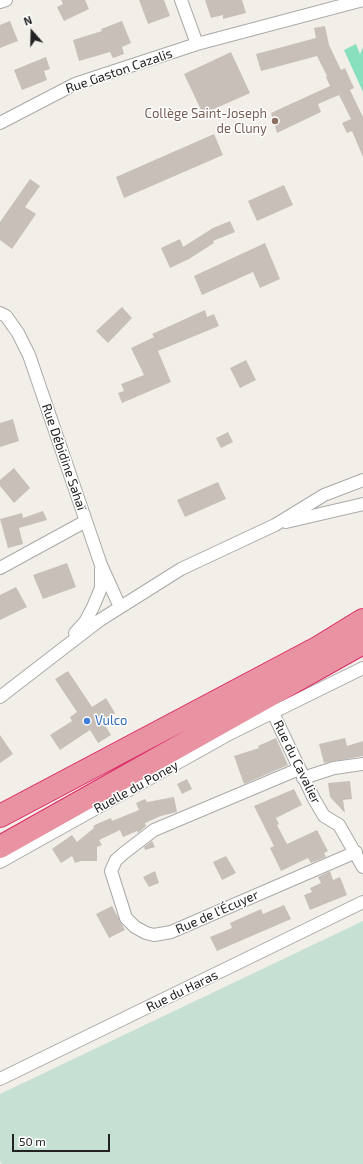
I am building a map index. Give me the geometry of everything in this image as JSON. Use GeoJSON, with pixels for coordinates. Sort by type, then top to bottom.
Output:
{"type":"FeatureCollection","features":[{"type":"Feature","properties":{"kind":"highway"},"geometry":{"type":"LineString","coordinates":[[0,816],[319,647],[363,620]]}},
{"type":"Feature","properties":{"kind":"highway"},"geometry":{"type":"LineString","coordinates":[[0,847],[363,643]]}},
{"type":"Feature","properties":{"kind":"highway"},"geometry":{"type":"LineString","coordinates":[[208,731],[220,729],[363,652]]}},
{"type":"Feature","properties":{"kind":"street"},"geometry":{"type":"LineString","coordinates":[[0,2],[6,0]]}},
{"type":"Feature","properties":{"kind":"street"},"geometry":{"type":"LineString","coordinates":[[181,0],[197,44]]}},
{"type":"Feature","properties":{"kind":"street","name":"Rue Gaston Cazalis"},"geometry":{"type":"LineString","coordinates":[[0,123],[74,84],[197,44],[363,0]]}},
{"type":"Feature","properties":{"kind":"street","name":"Rue Débidine Sahaï"},"geometry":{"type":"LineString","coordinates":[[0,313],[6,316],[18,333],[29,355],[101,565],[120,607]]}},
{"type":"Feature","properties":{"kind":"street"},"geometry":{"type":"LineString","coordinates":[[0,697],[120,607],[181,569],[275,525],[324,495],[363,480]]}},
{"type":"Feature","properties":{"kind":"street"},"geometry":{"type":"LineString","coordinates":[[275,525],[363,504]]}},
{"type":"Feature","properties":{"kind":"street"},"geometry":{"type":"LineString","coordinates":[[0,568],[86,520]]}},
{"type":"Feature","properties":{"kind":"street"},"geometry":{"type":"LineString","coordinates":[[47,661],[85,622],[101,588],[101,565]]}},
{"type":"Feature","properties":{"kind":"street","name":"Ruelle du Poney"},"geometry":{"type":"LineString","coordinates":[[0,862],[231,733],[363,668]]}},
{"type":"Feature","properties":{"kind":"street","name":"Rue du Cavalier"},"geometry":{"type":"LineString","coordinates":[[273,713],[301,774],[324,816],[339,825],[356,852],[363,867]]}},
{"type":"Feature","properties":{"kind":"street"},"geometry":{"type":"LineString","coordinates":[[301,774],[363,764]]}},
{"type":"Feature","properties":{"kind":"street","name":"Rue de l'Écuyer"},"geometry":{"type":"LineString","coordinates":[[301,774],[154,830],[124,852],[116,860],[111,871],[126,918],[135,927],[146,933],[163,935],[356,852]]}},
{"type":"Feature","properties":{"kind":"street","name":"Rue du Haras"},"geometry":{"type":"LineString","coordinates":[[0,1079],[363,902]]}},
{"type":"Feature","properties":{"kind":"green space"},"geometry":{"type":"Polygon","coordinates":[[[356,44],[360,54],[363,47],[363,92],[344,50],[356,44]]]}},
{"type":"Feature","properties":{"kind":"green space"},"geometry":{"type":"Polygon","coordinates":[[[363,921],[363,1164],[2,1164],[0,1161],[0,1094],[363,921]]]}},
{"type":"Feature","properties":{"kind":"building"},"geometry":{"type":"Polygon","coordinates":[[[61,0],[85,0],[89,9],[64,21],[57,7],[63,4],[61,0]]]}},
{"type":"Feature","properties":{"kind":"building"},"geometry":{"type":"Polygon","coordinates":[[[139,0],[164,0],[170,16],[148,24],[139,0]]]}},
{"type":"Feature","properties":{"kind":"building"},"geometry":{"type":"Polygon","coordinates":[[[205,0],[242,0],[246,13],[223,19],[223,15],[211,18],[205,0]]]}},
{"type":"Feature","properties":{"kind":"building"},"geometry":{"type":"Polygon","coordinates":[[[10,21],[18,41],[0,48],[0,25],[10,21]]]}},
{"type":"Feature","properties":{"kind":"building"},"geometry":{"type":"Polygon","coordinates":[[[122,21],[131,43],[122,47],[124,54],[113,58],[110,52],[79,61],[73,40],[102,31],[101,29],[122,21]]]}},
{"type":"Feature","properties":{"kind":"building"},"geometry":{"type":"Polygon","coordinates":[[[325,26],[329,45],[341,70],[345,68],[354,88],[350,90],[363,117],[363,157],[352,131],[347,133],[342,123],[351,119],[339,95],[318,104],[321,112],[277,133],[271,113],[330,86],[326,77],[327,76],[317,56],[261,71],[256,54],[316,38],[314,28],[325,26]]]}},
{"type":"Feature","properties":{"kind":"building"},"geometry":{"type":"Polygon","coordinates":[[[231,52],[250,93],[203,114],[184,74],[231,52]]]}},
{"type":"Feature","properties":{"kind":"building"},"geometry":{"type":"Polygon","coordinates":[[[46,57],[50,69],[44,71],[47,80],[22,90],[14,70],[46,57]]]}},
{"type":"Feature","properties":{"kind":"building"},"geometry":{"type":"Polygon","coordinates":[[[214,134],[223,155],[124,198],[116,177],[214,134]]]}},
{"type":"Feature","properties":{"kind":"building"},"geometry":{"type":"Polygon","coordinates":[[[30,179],[40,186],[25,207],[36,214],[12,249],[0,240],[0,222],[30,179]]]}},
{"type":"Feature","properties":{"kind":"building"},"geometry":{"type":"Polygon","coordinates":[[[284,185],[293,205],[257,221],[248,201],[284,185]]]}},
{"type":"Feature","properties":{"kind":"building"},"geometry":{"type":"Polygon","coordinates":[[[230,221],[235,232],[213,241],[214,243],[189,259],[170,268],[161,248],[180,239],[183,247],[213,228],[230,221]]]}},
{"type":"Feature","properties":{"kind":"building"},"geometry":{"type":"Polygon","coordinates":[[[265,243],[280,279],[260,288],[253,272],[202,295],[194,276],[265,243]]]}},
{"type":"Feature","properties":{"kind":"building"},"geometry":{"type":"Polygon","coordinates":[[[122,307],[132,318],[108,343],[96,331],[122,307]]]}},
{"type":"Feature","properties":{"kind":"building"},"geometry":{"type":"Polygon","coordinates":[[[205,310],[207,317],[214,314],[219,326],[158,351],[171,382],[122,403],[118,393],[124,391],[121,384],[144,375],[131,348],[154,337],[152,334],[205,310]]]}},
{"type":"Feature","properties":{"kind":"building"},"geometry":{"type":"Polygon","coordinates":[[[246,360],[256,380],[240,388],[230,368],[246,360]]]}},
{"type":"Feature","properties":{"kind":"building"},"geometry":{"type":"Polygon","coordinates":[[[13,419],[19,441],[0,447],[0,423],[13,419]]]}},
{"type":"Feature","properties":{"kind":"building"},"geometry":{"type":"Polygon","coordinates":[[[228,432],[233,442],[221,448],[216,438],[228,432]]]}},
{"type":"Feature","properties":{"kind":"building"},"geometry":{"type":"Polygon","coordinates":[[[14,468],[30,488],[14,503],[0,486],[0,480],[14,468]]]}},
{"type":"Feature","properties":{"kind":"building"},"geometry":{"type":"Polygon","coordinates":[[[218,482],[226,499],[185,517],[177,500],[218,482]]]}},
{"type":"Feature","properties":{"kind":"building"},"geometry":{"type":"Polygon","coordinates":[[[43,511],[47,520],[19,528],[23,544],[8,548],[0,519],[22,513],[23,518],[43,511]]]}},
{"type":"Feature","properties":{"kind":"building"},"geometry":{"type":"Polygon","coordinates":[[[67,563],[76,587],[43,599],[33,575],[67,563]]]}},
{"type":"Feature","properties":{"kind":"building"},"geometry":{"type":"Polygon","coordinates":[[[16,587],[27,607],[0,620],[0,595],[16,587]]]}},
{"type":"Feature","properties":{"kind":"building"},"geometry":{"type":"Polygon","coordinates":[[[68,671],[92,707],[106,698],[115,713],[103,722],[111,735],[98,743],[90,730],[60,750],[50,735],[72,721],[70,717],[77,712],[55,679],[68,671]]]}},
{"type":"Feature","properties":{"kind":"building"},"geometry":{"type":"Polygon","coordinates":[[[0,735],[13,754],[0,763],[0,735]]]}},
{"type":"Feature","properties":{"kind":"building"},"geometry":{"type":"Polygon","coordinates":[[[276,738],[288,765],[244,784],[234,756],[259,748],[258,746],[276,738]]]}},
{"type":"Feature","properties":{"kind":"building"},"geometry":{"type":"Polygon","coordinates":[[[345,738],[347,746],[363,741],[363,756],[324,763],[319,744],[345,738]]]}},
{"type":"Feature","properties":{"kind":"building"},"geometry":{"type":"Polygon","coordinates":[[[187,779],[192,789],[182,794],[177,784],[187,779]]]}},
{"type":"Feature","properties":{"kind":"building"},"geometry":{"type":"Polygon","coordinates":[[[350,781],[352,799],[343,800],[345,813],[330,797],[328,783],[350,781]]]}},
{"type":"Feature","properties":{"kind":"building"},"geometry":{"type":"Polygon","coordinates":[[[294,789],[302,805],[276,818],[279,824],[277,825],[287,844],[317,830],[328,851],[324,853],[326,857],[311,863],[308,858],[281,871],[270,848],[274,846],[254,806],[294,789]]]}},
{"type":"Feature","properties":{"kind":"building"},"geometry":{"type":"Polygon","coordinates":[[[174,797],[177,812],[161,816],[145,823],[146,826],[138,833],[137,831],[123,837],[120,830],[99,840],[102,845],[97,847],[97,861],[81,861],[75,863],[72,856],[61,863],[52,849],[72,835],[77,842],[94,828],[93,826],[111,818],[112,821],[139,810],[136,803],[145,799],[147,802],[174,797]]]}},
{"type":"Feature","properties":{"kind":"building"},"geometry":{"type":"Polygon","coordinates":[[[152,841],[155,847],[145,850],[144,847],[152,841]]]}},
{"type":"Feature","properties":{"kind":"building"},"geometry":{"type":"Polygon","coordinates":[[[226,856],[236,873],[222,880],[213,862],[226,856]]]}},
{"type":"Feature","properties":{"kind":"building"},"geometry":{"type":"Polygon","coordinates":[[[155,871],[159,883],[149,887],[143,877],[155,871]]]}},
{"type":"Feature","properties":{"kind":"building"},"geometry":{"type":"Polygon","coordinates":[[[330,871],[333,880],[340,877],[347,895],[310,910],[304,895],[312,892],[310,888],[321,883],[318,877],[330,871]]]}},
{"type":"Feature","properties":{"kind":"building"},"geometry":{"type":"Polygon","coordinates":[[[284,905],[291,919],[217,951],[210,937],[232,928],[230,923],[261,909],[263,914],[284,905]]]}},
{"type":"Feature","properties":{"kind":"building"},"geometry":{"type":"Polygon","coordinates":[[[112,906],[125,930],[109,938],[96,914],[112,906]]]}},
{"type":"Feature","properties":{"kind":"place","name":"Collège Saint-Joseph de Cluny"},"geometry":{"type":"Point","coordinates":[275,121]}},
{"type":"Feature","properties":{"kind":"place","name":"Vulco"},"geometry":{"type":"Point","coordinates":[87,721]}}]}
